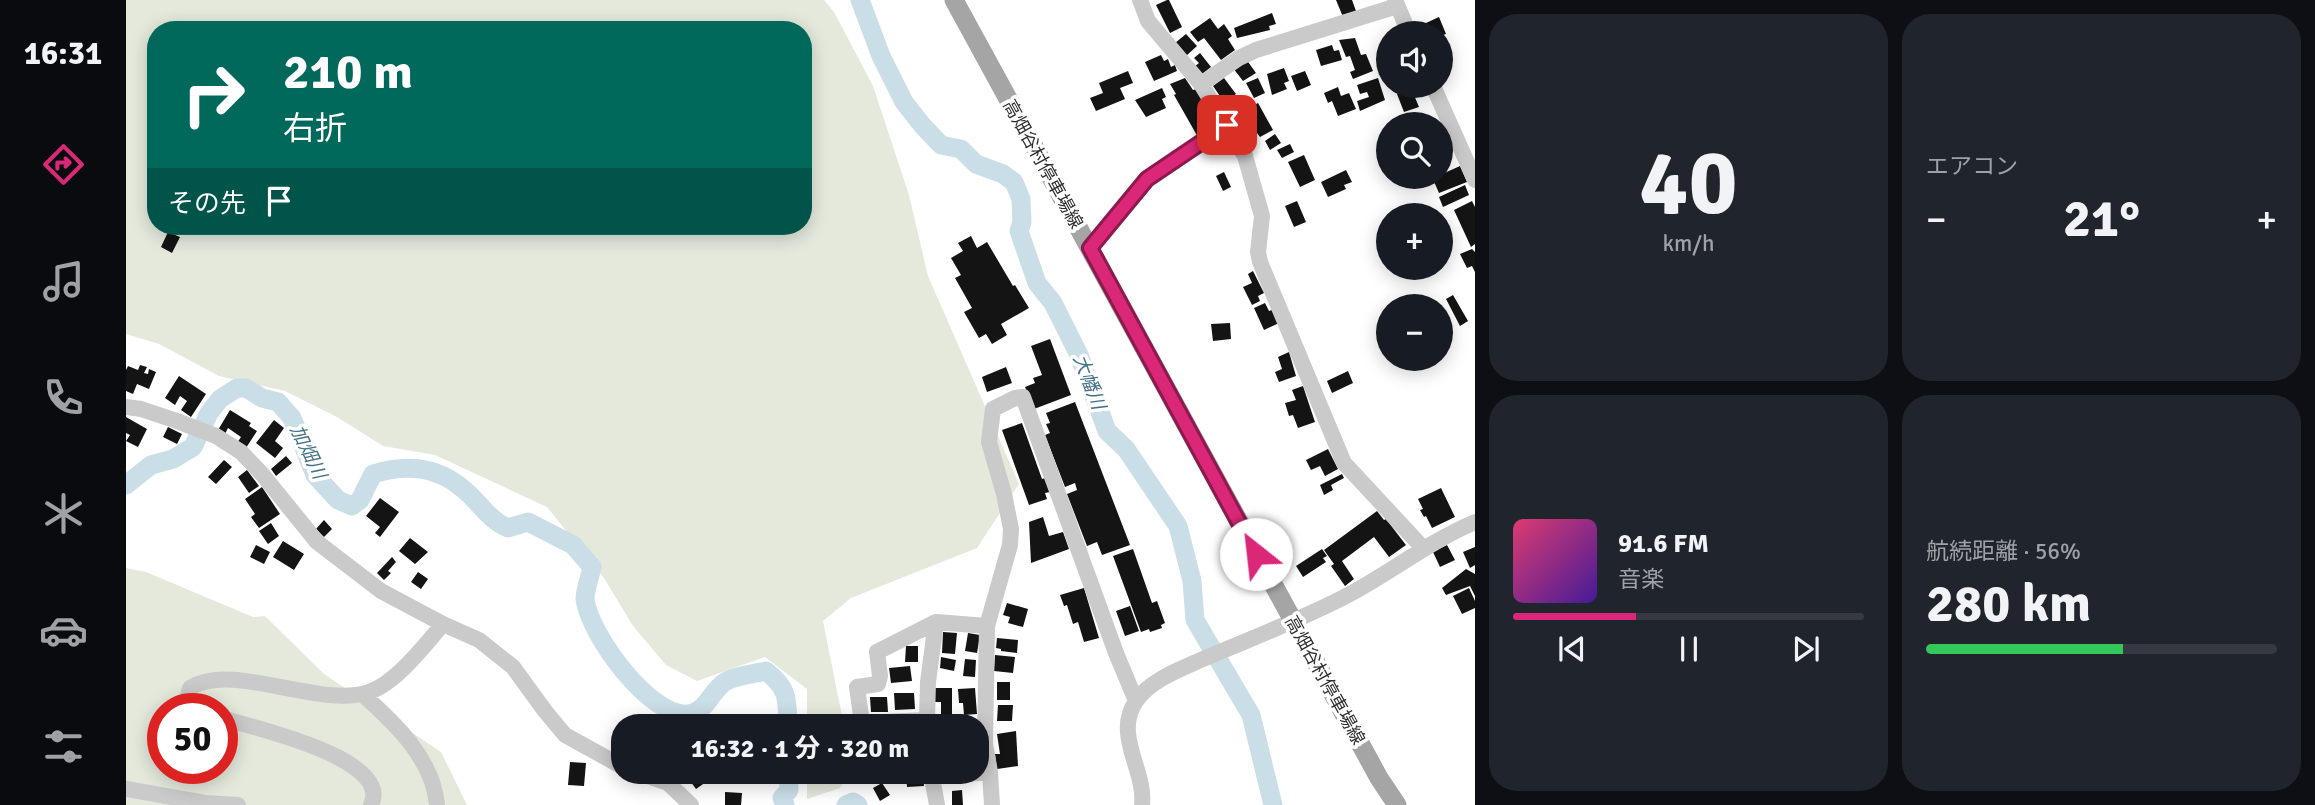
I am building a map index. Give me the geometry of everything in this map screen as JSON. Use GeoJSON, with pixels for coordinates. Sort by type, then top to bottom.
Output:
{"type":"FeatureCollection","features":[{"type":"Feature","properties":{"kind":"main road","name":"高畑谷村停車場線"},"geometry":{"type":"LineString","coordinates":[[954,0],[1379,778],[1397,805]]}},
{"type":"Feature","properties":{"kind":"street"},"geometry":{"type":"LineString","coordinates":[[1140,0],[1148,21],[1201,85],[1245,156],[1262,216],[1258,252],[1260,262],[1344,463],[1423,548]]}},
{"type":"Feature","properties":{"kind":"street"},"geometry":{"type":"LineString","coordinates":[[1201,85],[1239,58],[1256,50],[1396,3],[1404,21]]}},
{"type":"Feature","properties":{"kind":"street"},"geometry":{"type":"LineString","coordinates":[[1438,98],[1475,180]]}},
{"type":"Feature","properties":{"kind":"street"},"geometry":{"type":"LineString","coordinates":[[1090,248],[1147,179],[1227,125]]}},
{"type":"Feature","properties":{"kind":"street"},"geometry":{"type":"LineString","coordinates":[[992,805],[985,744],[986,626],[1010,545],[1011,529],[989,442],[993,409],[1015,398],[1023,397],[1136,701]]}},
{"type":"Feature","properties":{"kind":"street"},"geometry":{"type":"LineString","coordinates":[[126,407],[141,409],[216,436],[242,452],[317,542],[381,592],[479,640],[513,667],[565,735],[611,760]]}},
{"type":"Feature","properties":{"kind":"street"},"geometry":{"type":"LineString","coordinates":[[1142,805],[1140,780],[1128,731],[1129,717],[1136,701],[1150,687],[1191,664],[1294,621],[1349,594],[1423,548],[1475,522]]}},
{"type":"Feature","properties":{"kind":"street"},"geometry":{"type":"LineString","coordinates":[[927,714],[928,682],[936,622]]}},
{"type":"Feature","properties":{"kind":"street"},"geometry":{"type":"LineString","coordinates":[[861,714],[857,687],[878,684],[880,676],[877,652],[936,622],[986,626]]}},
{"type":"Feature","properties":{"kind":"street"},"geometry":{"type":"LineString","coordinates":[[189,693],[190,688],[205,680],[278,686],[342,696],[371,692],[410,663],[443,624]]}},
{"type":"Feature","properties":{"kind":"street"},"geometry":{"type":"LineString","coordinates":[[362,694],[403,734],[431,776],[437,805]]}},
{"type":"Feature","properties":{"kind":"street"},"geometry":{"type":"LineString","coordinates":[[238,722],[276,732],[334,754],[368,780],[374,792],[374,802],[371,805]]}},
{"type":"Feature","properties":{"kind":"street"},"geometry":{"type":"LineString","coordinates":[[669,784],[691,805]]}},
{"type":"Feature","properties":{"kind":"street"},"geometry":{"type":"LineString","coordinates":[[933,784],[937,805]]}},
{"type":"Feature","properties":{"kind":"street"},"geometry":{"type":"LineString","coordinates":[[126,789],[205,803],[238,805]]}},
{"type":"Feature","properties":{"kind":"shaded area"},"geometry":{"type":"Polygon","coordinates":[[[126,0],[824,0],[834,12],[873,86],[909,195],[928,276],[1019,484],[977,548],[851,598],[823,621],[842,714],[807,714],[807,689],[765,657],[697,681],[666,665],[633,626],[604,578],[547,507],[435,455],[383,446],[337,417],[285,391],[219,376],[159,344],[126,334],[126,0]]]}},
{"type":"Feature","properties":{"kind":"shaded area"},"geometry":{"type":"Polygon","coordinates":[[[126,568],[146,572],[253,617],[265,616],[324,674],[441,752],[467,805],[126,805],[126,568]]]}},
{"type":"Feature","properties":{"kind":"shaded area"},"geometry":{"type":"Polygon","coordinates":[[[807,784],[842,784],[840,788],[807,799],[807,784]]]}},
{"type":"Feature","properties":{"kind":"building"},"geometry":{"type":"Polygon","coordinates":[[[1167,0],[1182,27],[1170,33],[1156,5],[1167,0]]]}},
{"type":"Feature","properties":{"kind":"building"},"geometry":{"type":"Polygon","coordinates":[[[1336,0],[1352,0],[1356,11],[1343,17],[1336,0]]]}},
{"type":"Feature","properties":{"kind":"building"},"geometry":{"type":"Polygon","coordinates":[[[1272,13],[1276,24],[1269,26],[1270,30],[1237,38],[1234,28],[1272,13]]]}},
{"type":"Feature","properties":{"kind":"building"},"geometry":{"type":"Polygon","coordinates":[[[1210,18],[1218,29],[1224,24],[1232,36],[1228,39],[1235,50],[1221,60],[1204,38],[1198,42],[1190,32],[1210,18]]]}},
{"type":"Feature","properties":{"kind":"building"},"geometry":{"type":"Polygon","coordinates":[[[1186,34],[1197,46],[1186,56],[1175,43],[1186,34]]]}},
{"type":"Feature","properties":{"kind":"building"},"geometry":{"type":"Polygon","coordinates":[[[1355,38],[1361,55],[1366,54],[1373,71],[1353,79],[1350,72],[1355,70],[1350,56],[1346,57],[1339,40],[1355,38]]]}},
{"type":"Feature","properties":{"kind":"building"},"geometry":{"type":"Polygon","coordinates":[[[1332,45],[1334,51],[1339,50],[1342,60],[1321,66],[1316,50],[1332,45]]]}},
{"type":"Feature","properties":{"kind":"building"},"geometry":{"type":"Polygon","coordinates":[[[1200,53],[1211,67],[1201,75],[1194,67],[1199,63],[1194,58],[1200,53]]]}},
{"type":"Feature","properties":{"kind":"building"},"geometry":{"type":"Polygon","coordinates":[[[1161,55],[1164,61],[1168,59],[1171,67],[1175,65],[1177,71],[1154,81],[1145,62],[1161,55]]]}},
{"type":"Feature","properties":{"kind":"building"},"geometry":{"type":"Polygon","coordinates":[[[1246,59],[1256,73],[1243,81],[1233,68],[1246,59]]]}},
{"type":"Feature","properties":{"kind":"building"},"geometry":{"type":"Polygon","coordinates":[[[1284,68],[1289,81],[1284,83],[1287,89],[1272,95],[1267,74],[1284,68]]]}},
{"type":"Feature","properties":{"kind":"building"},"geometry":{"type":"Polygon","coordinates":[[[1128,71],[1133,83],[1120,88],[1125,99],[1096,111],[1090,98],[1103,93],[1099,83],[1128,71]]]}},
{"type":"Feature","properties":{"kind":"building"},"geometry":{"type":"Polygon","coordinates":[[[1305,71],[1311,85],[1297,91],[1291,76],[1305,71]]]}},
{"type":"Feature","properties":{"kind":"building"},"geometry":{"type":"Polygon","coordinates":[[[1185,78],[1193,90],[1196,89],[1213,117],[1208,120],[1214,130],[1199,139],[1170,84],[1185,78]]]}},
{"type":"Feature","properties":{"kind":"building"},"geometry":{"type":"Polygon","coordinates":[[[1224,78],[1236,94],[1224,102],[1213,86],[1224,78]]]}},
{"type":"Feature","properties":{"kind":"building"},"geometry":{"type":"Polygon","coordinates":[[[1258,78],[1265,93],[1254,98],[1246,83],[1258,78]]]}},
{"type":"Feature","properties":{"kind":"building"},"geometry":{"type":"Polygon","coordinates":[[[1376,79],[1376,98],[1385,100],[1360,111],[1357,101],[1369,97],[1367,92],[1360,94],[1357,85],[1376,79]]]}},
{"type":"Feature","properties":{"kind":"building"},"geometry":{"type":"Polygon","coordinates":[[[1338,87],[1341,96],[1349,93],[1356,109],[1338,116],[1332,101],[1328,103],[1324,93],[1338,87]]]}},
{"type":"Feature","properties":{"kind":"building"},"geometry":{"type":"Polygon","coordinates":[[[1162,88],[1166,97],[1162,99],[1166,108],[1146,117],[1135,100],[1162,88]]]}},
{"type":"Feature","properties":{"kind":"building"},"geometry":{"type":"Polygon","coordinates":[[[1399,98],[1415,98],[1419,107],[1404,112],[1399,98]]]}},
{"type":"Feature","properties":{"kind":"building"},"geometry":{"type":"Polygon","coordinates":[[[1258,103],[1273,130],[1260,137],[1257,133],[1254,135],[1241,113],[1258,103]]]}},
{"type":"Feature","properties":{"kind":"building"},"geometry":{"type":"Polygon","coordinates":[[[1275,134],[1281,143],[1270,150],[1265,141],[1275,134]]]}},
{"type":"Feature","properties":{"kind":"building"},"geometry":{"type":"Polygon","coordinates":[[[1290,144],[1294,152],[1282,158],[1277,150],[1290,144]]]}},
{"type":"Feature","properties":{"kind":"building"},"geometry":{"type":"Polygon","coordinates":[[[1304,155],[1315,180],[1300,187],[1288,162],[1304,155]]]}},
{"type":"Feature","properties":{"kind":"building"},"geometry":{"type":"Polygon","coordinates":[[[1460,166],[1467,182],[1453,188],[1453,169],[1460,166]]]}},
{"type":"Feature","properties":{"kind":"building"},"geometry":{"type":"Polygon","coordinates":[[[1346,170],[1352,182],[1344,185],[1346,189],[1328,197],[1321,182],[1346,170]]]}},
{"type":"Feature","properties":{"kind":"building"},"geometry":{"type":"Polygon","coordinates":[[[1224,172],[1231,187],[1223,191],[1216,176],[1224,172]]]}},
{"type":"Feature","properties":{"kind":"building"},"geometry":{"type":"Polygon","coordinates":[[[1465,185],[1469,195],[1452,203],[1441,203],[1439,197],[1465,185]]]}},
{"type":"Feature","properties":{"kind":"building"},"geometry":{"type":"Polygon","coordinates":[[[1297,201],[1306,222],[1294,227],[1285,206],[1297,201]]]}},
{"type":"Feature","properties":{"kind":"building"},"geometry":{"type":"Polygon","coordinates":[[[1472,201],[1475,207],[1475,244],[1471,247],[1454,210],[1472,201]]]}},
{"type":"Feature","properties":{"kind":"building"},"geometry":{"type":"Polygon","coordinates":[[[167,235],[180,237],[172,253],[161,247],[167,235]]]}},
{"type":"Feature","properties":{"kind":"building"},"geometry":{"type":"Polygon","coordinates":[[[971,236],[977,248],[987,242],[1029,308],[1001,324],[1007,335],[992,344],[986,334],[979,338],[964,312],[972,308],[955,278],[961,275],[951,258],[963,251],[958,243],[971,236]]]}},
{"type":"Feature","properties":{"kind":"building"},"geometry":{"type":"Polygon","coordinates":[[[1472,249],[1475,252],[1475,272],[1472,266],[1467,268],[1460,254],[1472,249]]]}},
{"type":"Feature","properties":{"kind":"building"},"geometry":{"type":"Polygon","coordinates":[[[1253,271],[1264,293],[1258,296],[1260,301],[1252,305],[1243,287],[1252,283],[1248,274],[1253,271]]]}},
{"type":"Feature","properties":{"kind":"building"},"geometry":{"type":"Polygon","coordinates":[[[1453,295],[1468,321],[1460,326],[1453,312],[1453,295]]]}},
{"type":"Feature","properties":{"kind":"building"},"geometry":{"type":"Polygon","coordinates":[[[1265,303],[1279,323],[1264,330],[1254,308],[1265,303]]]}},
{"type":"Feature","properties":{"kind":"building"},"geometry":{"type":"Polygon","coordinates":[[[1230,323],[1231,339],[1213,341],[1211,324],[1230,323]]]}},
{"type":"Feature","properties":{"kind":"building"},"geometry":{"type":"Polygon","coordinates":[[[1050,339],[1071,395],[1034,409],[1025,387],[1035,383],[1033,378],[1042,375],[1031,346],[1050,339]]]}},
{"type":"Feature","properties":{"kind":"building"},"geometry":{"type":"Polygon","coordinates":[[[1289,352],[1296,376],[1279,382],[1275,372],[1282,369],[1278,357],[1289,352]]]}},
{"type":"Feature","properties":{"kind":"building"},"geometry":{"type":"Polygon","coordinates":[[[140,365],[147,367],[144,373],[148,374],[149,369],[156,372],[149,389],[137,384],[133,394],[126,391],[126,370],[128,366],[138,370],[140,365]]]}},
{"type":"Feature","properties":{"kind":"building"},"geometry":{"type":"Polygon","coordinates":[[[1006,367],[1012,383],[987,392],[982,377],[1006,367]]]}},
{"type":"Feature","properties":{"kind":"building"},"geometry":{"type":"Polygon","coordinates":[[[1348,371],[1353,383],[1332,393],[1327,381],[1348,371]]]}},
{"type":"Feature","properties":{"kind":"building"},"geometry":{"type":"Polygon","coordinates":[[[179,376],[206,394],[191,417],[181,410],[187,401],[180,396],[175,405],[165,398],[179,376]]]}},
{"type":"Feature","properties":{"kind":"building"},"geometry":{"type":"Polygon","coordinates":[[[1303,386],[1315,422],[1298,428],[1293,415],[1289,416],[1285,403],[1296,400],[1292,390],[1303,386]]]}},
{"type":"Feature","properties":{"kind":"building"},"geometry":{"type":"Polygon","coordinates":[[[1075,402],[1130,545],[1102,555],[1097,542],[1087,546],[1067,494],[1077,490],[1075,483],[1065,487],[1045,435],[1050,433],[1046,424],[1050,423],[1046,413],[1075,402]]]}},
{"type":"Feature","properties":{"kind":"building"},"geometry":{"type":"Polygon","coordinates":[[[230,410],[251,423],[249,426],[257,431],[246,448],[237,443],[241,437],[228,428],[225,434],[218,430],[230,410]]]}},
{"type":"Feature","properties":{"kind":"building"},"geometry":{"type":"Polygon","coordinates":[[[126,417],[147,429],[138,447],[126,441],[130,435],[126,433],[126,417]]]}},
{"type":"Feature","properties":{"kind":"building"},"geometry":{"type":"Polygon","coordinates":[[[274,420],[284,428],[275,441],[283,448],[275,458],[256,443],[274,420]]]}},
{"type":"Feature","properties":{"kind":"building"},"geometry":{"type":"Polygon","coordinates":[[[1022,423],[1042,479],[1045,478],[1050,492],[1045,493],[1047,499],[1029,505],[1002,430],[1022,423]]]}},
{"type":"Feature","properties":{"kind":"building"},"geometry":{"type":"Polygon","coordinates":[[[168,427],[182,434],[177,444],[163,437],[168,427]]]}},
{"type":"Feature","properties":{"kind":"building"},"geometry":{"type":"Polygon","coordinates":[[[1328,449],[1338,469],[1325,476],[1320,466],[1311,470],[1306,460],[1328,449]]]}},
{"type":"Feature","properties":{"kind":"building"},"geometry":{"type":"Polygon","coordinates":[[[286,456],[292,463],[276,476],[271,469],[286,456]]]}},
{"type":"Feature","properties":{"kind":"building"},"geometry":{"type":"Polygon","coordinates":[[[224,460],[232,467],[216,484],[208,477],[224,460]]]}},
{"type":"Feature","properties":{"kind":"building"},"geometry":{"type":"Polygon","coordinates":[[[247,470],[259,486],[249,493],[238,477],[247,470]]]}},
{"type":"Feature","properties":{"kind":"building"},"geometry":{"type":"Polygon","coordinates":[[[1342,474],[1344,478],[1331,485],[1333,490],[1324,495],[1320,485],[1342,474]]]}},
{"type":"Feature","properties":{"kind":"building"},"geometry":{"type":"Polygon","coordinates":[[[262,487],[280,514],[259,528],[251,517],[255,514],[245,499],[262,487]]]}},
{"type":"Feature","properties":{"kind":"building"},"geometry":{"type":"Polygon","coordinates":[[[1441,488],[1455,517],[1432,528],[1420,510],[1423,509],[1418,499],[1441,488]]]}},
{"type":"Feature","properties":{"kind":"building"},"geometry":{"type":"Polygon","coordinates":[[[380,498],[399,512],[380,537],[375,533],[380,527],[366,516],[380,498]]]}},
{"type":"Feature","properties":{"kind":"building"},"geometry":{"type":"Polygon","coordinates":[[[1377,511],[1406,545],[1389,557],[1374,537],[1342,561],[1354,579],[1345,586],[1324,550],[1377,511]]]}},
{"type":"Feature","properties":{"kind":"building"},"geometry":{"type":"Polygon","coordinates":[[[1043,517],[1049,536],[1063,532],[1069,549],[1031,563],[1029,522],[1043,517]]]}},
{"type":"Feature","properties":{"kind":"building"},"geometry":{"type":"Polygon","coordinates":[[[324,520],[332,529],[324,537],[316,529],[324,520]]]}},
{"type":"Feature","properties":{"kind":"building"},"geometry":{"type":"Polygon","coordinates":[[[271,523],[279,536],[268,544],[259,531],[271,523]]]}},
{"type":"Feature","properties":{"kind":"building"},"geometry":{"type":"Polygon","coordinates":[[[410,538],[428,552],[415,564],[399,551],[410,538]]]}},
{"type":"Feature","properties":{"kind":"building"},"geometry":{"type":"Polygon","coordinates":[[[283,541],[304,554],[294,570],[273,557],[283,541]]]}},
{"type":"Feature","properties":{"kind":"building"},"geometry":{"type":"Polygon","coordinates":[[[256,545],[270,552],[264,564],[250,557],[256,545]]]}},
{"type":"Feature","properties":{"kind":"building"},"geometry":{"type":"Polygon","coordinates":[[[1447,545],[1455,560],[1440,567],[1433,552],[1447,545]]]}},
{"type":"Feature","properties":{"kind":"building"},"geometry":{"type":"Polygon","coordinates":[[[1475,547],[1475,565],[1470,568],[1463,552],[1475,547]]]}},
{"type":"Feature","properties":{"kind":"building"},"geometry":{"type":"Polygon","coordinates":[[[1133,549],[1152,603],[1157,601],[1165,623],[1161,625],[1162,628],[1150,632],[1149,629],[1141,632],[1113,556],[1133,549]]]}},
{"type":"Feature","properties":{"kind":"building"},"geometry":{"type":"Polygon","coordinates":[[[1322,549],[1327,556],[1323,558],[1326,562],[1303,577],[1296,566],[1322,549]]]}},
{"type":"Feature","properties":{"kind":"building"},"geometry":{"type":"Polygon","coordinates":[[[392,557],[396,562],[384,580],[377,573],[392,557]]]}},
{"type":"Feature","properties":{"kind":"building"},"geometry":{"type":"Polygon","coordinates":[[[1466,569],[1475,574],[1475,596],[1470,586],[1446,595],[1442,588],[1466,569]]]}},
{"type":"Feature","properties":{"kind":"building"},"geometry":{"type":"Polygon","coordinates":[[[418,572],[428,579],[421,589],[411,582],[418,572]]]}},
{"type":"Feature","properties":{"kind":"building"},"geometry":{"type":"Polygon","coordinates":[[[1084,588],[1099,638],[1084,642],[1078,622],[1073,624],[1067,605],[1064,606],[1060,595],[1084,588]]]}},
{"type":"Feature","properties":{"kind":"building"},"geometry":{"type":"Polygon","coordinates":[[[1469,588],[1475,608],[1462,614],[1453,596],[1469,588]]]}},
{"type":"Feature","properties":{"kind":"building"},"geometry":{"type":"Polygon","coordinates":[[[1007,603],[1028,609],[1023,627],[1008,623],[1010,617],[1003,615],[1007,603]]]}},
{"type":"Feature","properties":{"kind":"building"},"geometry":{"type":"Polygon","coordinates":[[[1130,606],[1139,631],[1125,636],[1116,611],[1130,606]]]}},
{"type":"Feature","properties":{"kind":"building"},"geometry":{"type":"Polygon","coordinates":[[[943,632],[957,633],[955,654],[942,653],[943,632]]]}},
{"type":"Feature","properties":{"kind":"building"},"geometry":{"type":"Polygon","coordinates":[[[968,633],[980,635],[977,653],[965,651],[968,633]]]}},
{"type":"Feature","properties":{"kind":"building"},"geometry":{"type":"Polygon","coordinates":[[[997,638],[1018,640],[1017,653],[996,648],[997,638]]]}},
{"type":"Feature","properties":{"kind":"building"},"geometry":{"type":"Polygon","coordinates":[[[906,646],[918,646],[918,662],[905,662],[906,646]]]}},
{"type":"Feature","properties":{"kind":"building"},"geometry":{"type":"Polygon","coordinates":[[[995,655],[1015,657],[1013,673],[994,671],[995,655]]]}},
{"type":"Feature","properties":{"kind":"building"},"geometry":{"type":"Polygon","coordinates":[[[941,657],[956,660],[954,671],[940,668],[941,657]]]}},
{"type":"Feature","properties":{"kind":"building"},"geometry":{"type":"Polygon","coordinates":[[[965,659],[976,660],[975,677],[963,676],[965,659]]]}},
{"type":"Feature","properties":{"kind":"building"},"geometry":{"type":"Polygon","coordinates":[[[910,666],[912,681],[891,683],[889,668],[910,666]]]}},
{"type":"Feature","properties":{"kind":"building"},"geometry":{"type":"Polygon","coordinates":[[[997,682],[1010,682],[1010,700],[997,700],[997,682]]]}},
{"type":"Feature","properties":{"kind":"building"},"geometry":{"type":"Polygon","coordinates":[[[935,688],[952,688],[952,714],[941,714],[941,702],[935,702],[935,688]]]}},
{"type":"Feature","properties":{"kind":"building"},"geometry":{"type":"Polygon","coordinates":[[[975,688],[977,714],[964,714],[963,703],[959,703],[958,689],[975,688]]]}},
{"type":"Feature","properties":{"kind":"building"},"geometry":{"type":"Polygon","coordinates":[[[894,693],[914,693],[915,709],[895,710],[894,693]]]}},
{"type":"Feature","properties":{"kind":"building"},"geometry":{"type":"Polygon","coordinates":[[[870,697],[887,697],[888,712],[871,712],[870,697]]]}},
{"type":"Feature","properties":{"kind":"building"},"geometry":{"type":"Polygon","coordinates":[[[998,705],[1013,705],[1012,721],[997,721],[998,705]]]}},
{"type":"Feature","properties":{"kind":"building"},"geometry":{"type":"Polygon","coordinates":[[[1016,731],[1018,766],[997,769],[995,754],[1000,754],[997,734],[1016,731]]]}},
{"type":"Feature","properties":{"kind":"building"},"geometry":{"type":"Polygon","coordinates":[[[570,762],[586,763],[584,786],[568,785],[570,762]]]}},
{"type":"Feature","properties":{"kind":"building"},"geometry":{"type":"Polygon","coordinates":[[[883,784],[890,795],[880,801],[873,788],[883,784]]]}},
{"type":"Feature","properties":{"kind":"building"},"geometry":{"type":"Polygon","coordinates":[[[907,784],[924,784],[924,786],[907,787],[907,784]]]}},
{"type":"Feature","properties":{"kind":"building"},"geometry":{"type":"Polygon","coordinates":[[[962,790],[963,805],[952,805],[952,791],[962,790]]]}},
{"type":"Feature","properties":{"kind":"building"},"geometry":{"type":"Polygon","coordinates":[[[725,792],[742,793],[741,805],[725,805],[725,792]]]}},
{"type":"Feature","properties":{"kind":"waterway","name":"大幡川"},"geometry":{"type":"LineString","coordinates":[[860,0],[881,56],[904,102],[922,125],[941,145],[961,149],[976,164],[1003,174],[1014,182],[1021,199],[1022,222],[1019,231],[1037,283],[1053,303],[1079,355],[1107,431],[1126,449],[1178,526],[1192,581],[1195,620],[1251,715],[1273,805]]}},
{"type":"Feature","properties":{"kind":"waterway","name":"加畑川"},"geometry":{"type":"LineString","coordinates":[[126,485],[151,465],[173,459],[193,447],[209,413],[220,399],[237,388],[246,388],[262,398],[278,402],[292,418],[315,475],[338,500],[352,506],[360,500],[373,474],[408,468],[431,471],[452,481],[494,520],[508,528],[528,522],[573,545],[592,567],[585,599],[589,614],[610,652],[640,689],[657,703],[674,712],[689,714]]}},
{"type":"Feature","properties":{"kind":"waterway","name":"加畑川"},"geometry":{"type":"LineString","coordinates":[[689,714],[705,705],[725,682],[766,671],[783,689],[787,714]]}},
{"type":"Feature","properties":{"kind":"waterway","name":"加畑川"},"geometry":{"type":"LineString","coordinates":[[785,805],[782,798],[789,790],[789,784]]}},
{"type":"Feature","properties":{"kind":"waterway","name":"加畑川"},"geometry":{"type":"LineString","coordinates":[[846,805],[853,802],[858,805]]}},
{"type":"Feature","properties":{"kind":"route"},"geometry":{"type":"LineString","coordinates":[[1227,125],[1147,179],[1090,248],[1256,554]]}}]}
